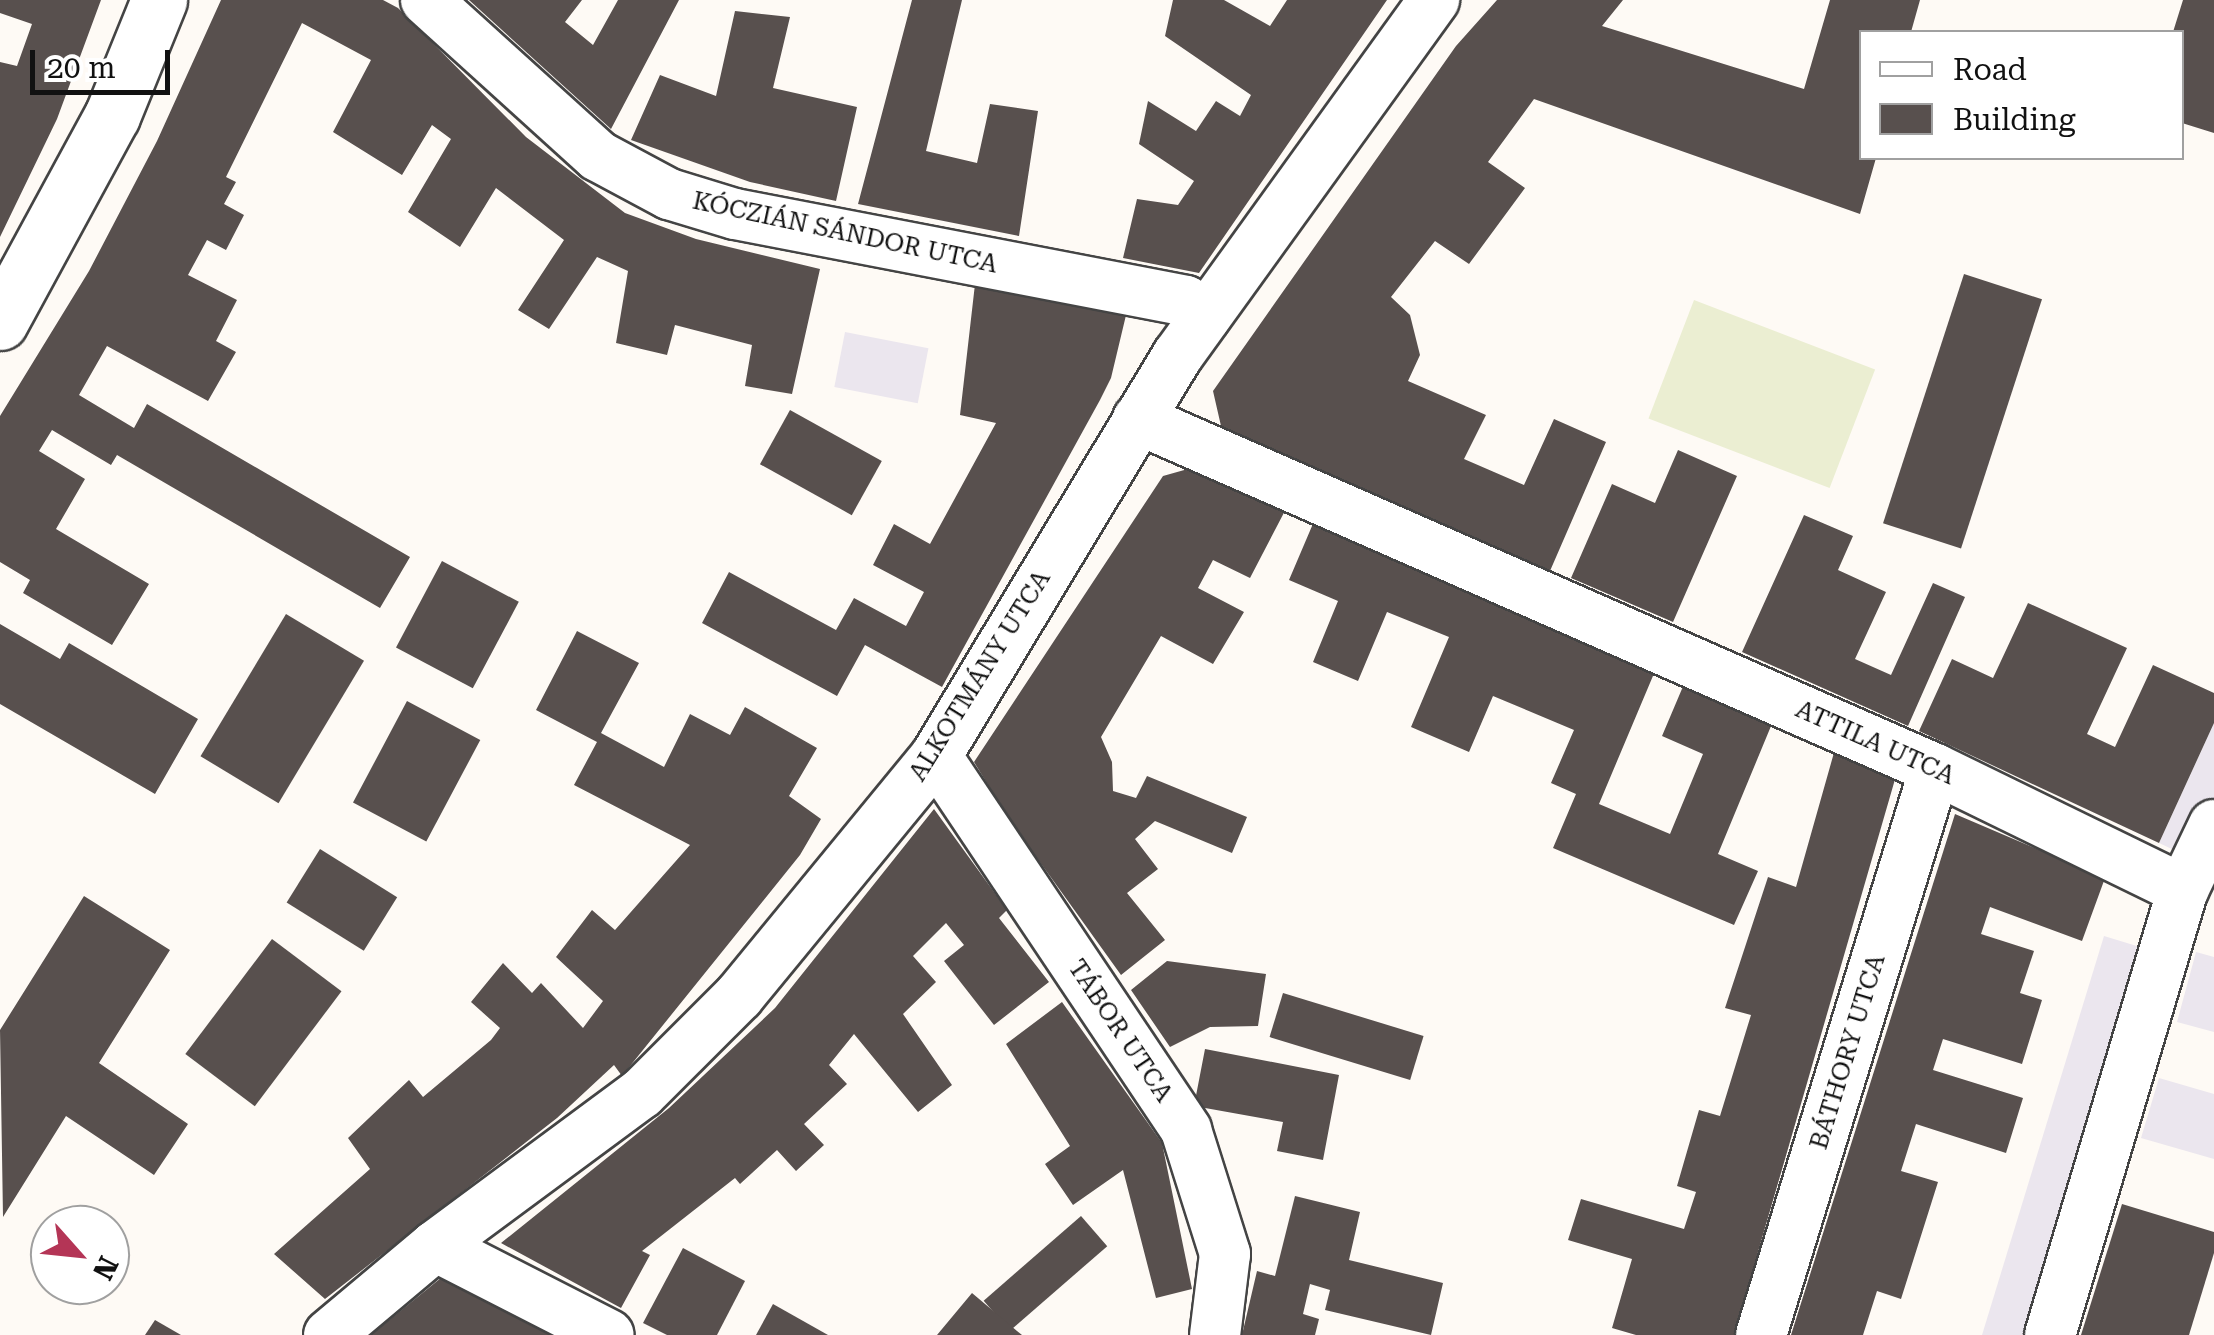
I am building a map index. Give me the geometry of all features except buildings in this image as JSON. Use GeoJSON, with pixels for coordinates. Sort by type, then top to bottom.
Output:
{"type":"FeatureCollection","features":[{"type":"Feature","properties":{"kind":"street"},"geometry":{"type":"LineString","coordinates":[[0,322],[112,116],[160,0]]}},
{"type":"Feature","properties":{"kind":"street","name":"KÓCZIÁN SÁNDOR UTCA"},"geometry":{"type":"LineString","coordinates":[[426,0],[598,156],[669,194],[734,214],[1186,301],[1205,317]]}},
{"type":"Feature","properties":{"kind":"street","name":"ALKOTMÁNY UTCA"},"geometry":{"type":"LineString","coordinates":[[330,1335],[435,1246],[642,1094],[739,996],[936,756],[1138,419],[1205,317],[1434,0]]}},
{"type":"Feature","properties":{"kind":"street","name":"ATTILA UTCA"},"geometry":{"type":"LineString","coordinates":[[1138,419],[1935,769],[2183,890]]}},
{"type":"Feature","properties":{"kind":"street","name":"TÁBOR UTCA"},"geometry":{"type":"LineString","coordinates":[[936,756],[1186,1130],[1225,1254],[1215,1335]]}},
{"type":"Feature","properties":{"kind":"street","name":"BÁTHORY UTCA"},"geometry":{"type":"LineString","coordinates":[[1761,1335],[1935,769]]}},
{"type":"Feature","properties":{"kind":"street"},"geometry":{"type":"LineString","coordinates":[[2050,1335],[2183,890],[2214,826]]}},
{"type":"Feature","properties":{"kind":"street"},"geometry":{"type":"LineString","coordinates":[[435,1246],[609,1335]]}},
{"type":"Feature","properties":{"kind":"shaded area"},"geometry":{"type":"Polygon","coordinates":[[[845,332],[928,348],[918,403],[834,387],[845,332]]]}},
{"type":"Feature","properties":{"kind":"shaded area"},"geometry":{"type":"Polygon","coordinates":[[[2214,723],[2214,803],[2189,857],[2159,843],[2214,723]]]}},
{"type":"Feature","properties":{"kind":"shaded area"},"geometry":{"type":"Polygon","coordinates":[[[2104,936],[2150,950],[2032,1335],[1982,1335],[2104,936]]]}},
{"type":"Feature","properties":{"kind":"shaded area"},"geometry":{"type":"Polygon","coordinates":[[[2196,952],[2214,957],[2214,1032],[2177,1022],[2196,952]]]}},
{"type":"Feature","properties":{"kind":"shaded area"},"geometry":{"type":"Polygon","coordinates":[[[2159,1078],[2214,1094],[2214,1159],[2141,1138],[2159,1078]]]}},
{"type":"Feature","properties":{"kind":"green space"},"geometry":{"type":"Polygon","coordinates":[[[1694,300],[1875,370],[1830,488],[1648,419],[1694,300]]]}}]}
